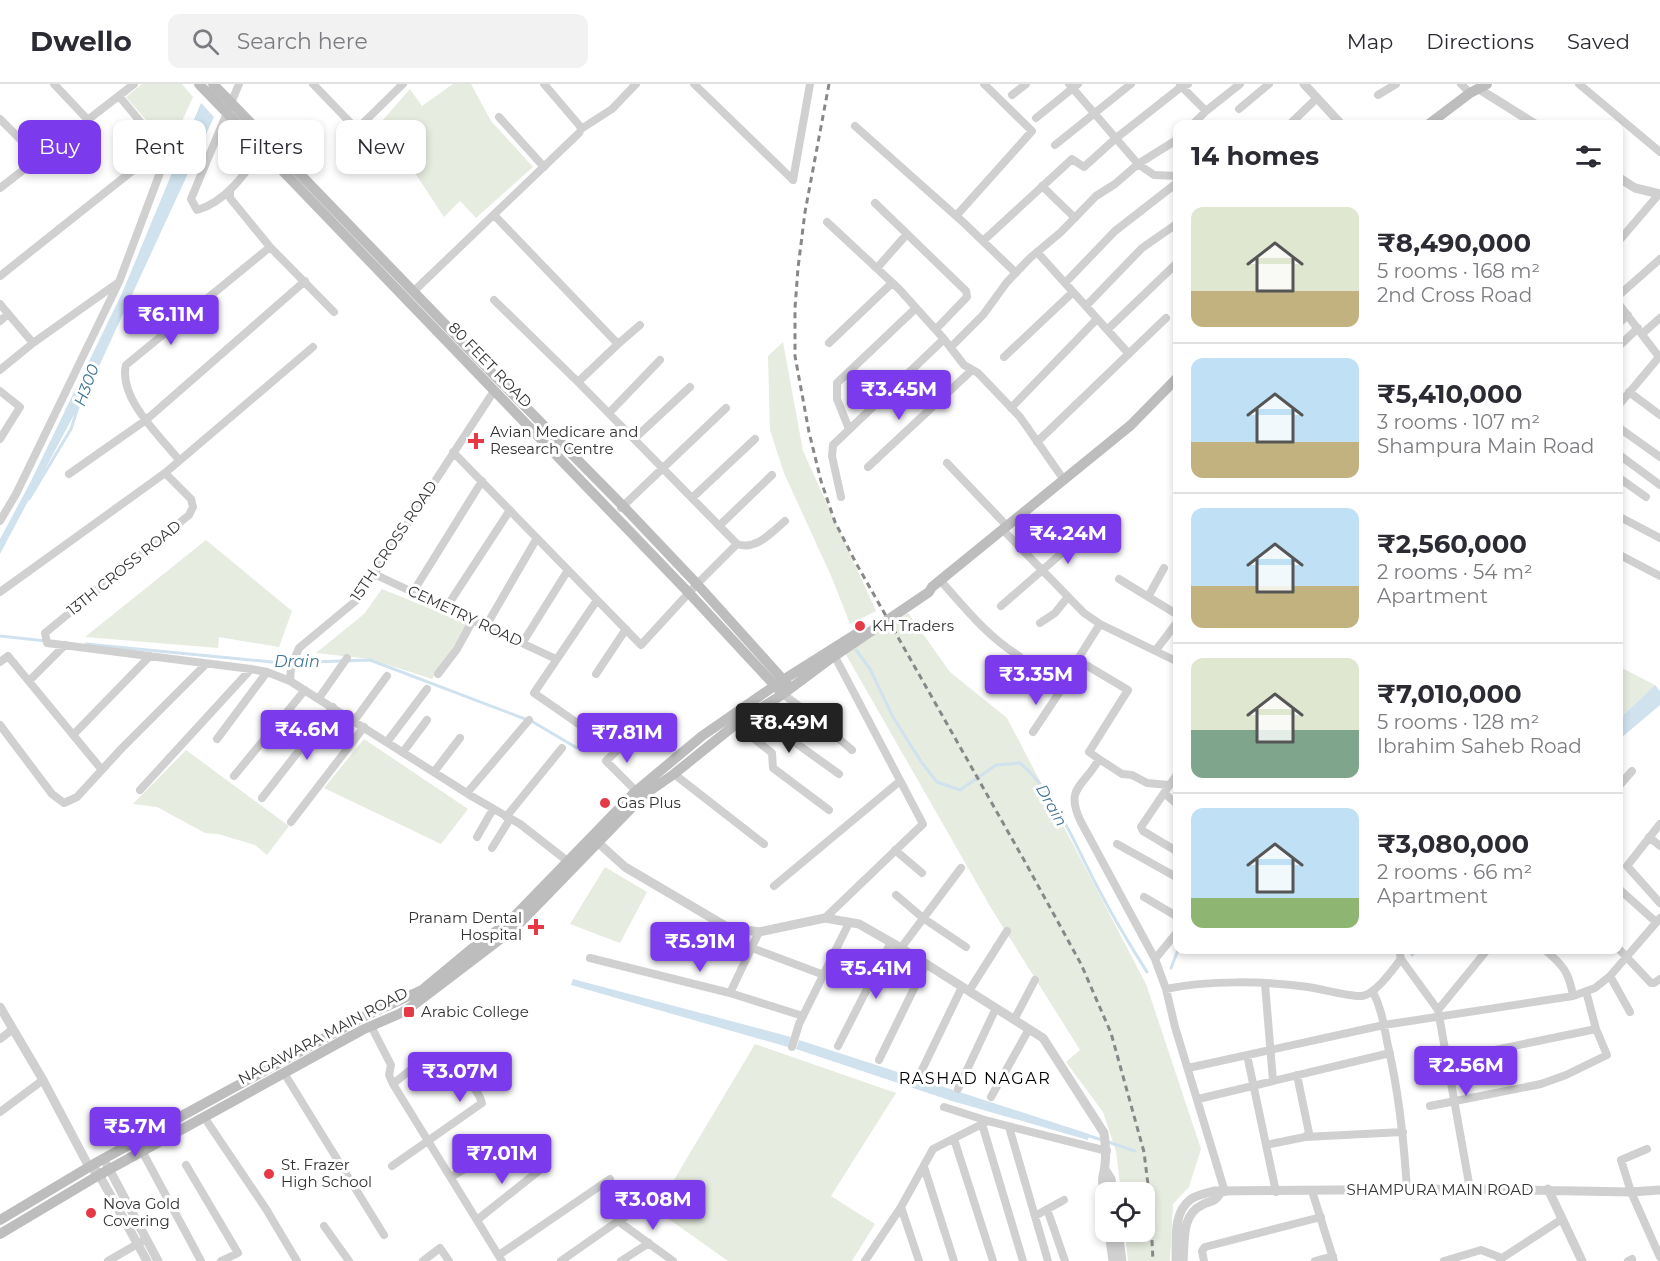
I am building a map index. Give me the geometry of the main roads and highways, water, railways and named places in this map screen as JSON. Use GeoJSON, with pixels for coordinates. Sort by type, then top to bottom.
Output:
{"type":"FeatureCollection","features":[{"type":"Feature","properties":{"kind":"main road","name":"80 FEET ROAD"},"geometry":{"type":"LineString","coordinates":[[208,86],[241,120]]}},
{"type":"Feature","properties":{"kind":"main road"},"geometry":{"type":"LineString","coordinates":[[1435,120],[1478,89]]}},
{"type":"Feature","properties":{"kind":"main road","name":"80 FEET ROAD"},"geometry":{"type":"LineString","coordinates":[[293,174],[494,392],[613,515],[693,588]]}},
{"type":"Feature","properties":{"kind":"main road","name":"80 FEET ROAD"},"geometry":{"type":"LineString","coordinates":[[295,174],[414,291],[623,506],[693,588],[783,687]]}},
{"type":"Feature","properties":{"kind":"main road"},"geometry":{"type":"LineString","coordinates":[[99,1167],[343,1035],[363,1017],[422,990],[475,946],[509,922],[571,864],[636,791],[702,736],[923,597],[936,583],[1131,425],[1173,382]]}},
{"type":"Feature","properties":{"kind":"main road"},"geometry":{"type":"LineString","coordinates":[[594,839],[644,795],[674,774],[783,687]]}},
{"type":"Feature","properties":{"kind":"main road","name":"NAGAWARA MAIN ROAD"},"geometry":{"type":"LineString","coordinates":[[0,1220],[99,1167],[142,1151],[284,1073],[343,1035],[405,1011],[507,934],[571,864]]}},
{"type":"Feature","properties":{"kind":"main road","name":"NAGAWARA MAIN ROAD"},"geometry":{"type":"LineString","coordinates":[[0,1234],[99,1167]]}},
{"type":"Feature","properties":{"kind":"water"},"geometry":{"type":"Polygon","coordinates":[[[201,103],[214,117],[206,134],[206,120],[194,120],[201,103]]]}},
{"type":"Feature","properties":{"kind":"water"},"geometry":{"type":"Polygon","coordinates":[[[172,174],[188,174],[94,377],[0,554],[0,539],[30,483],[123,291],[172,174]]]}},
{"type":"Feature","properties":{"kind":"water"},"geometry":{"type":"Polygon","coordinates":[[[1655,685],[1660,691],[1660,705],[1623,736],[1623,715],[1655,685]]]}},
{"type":"Feature","properties":{"kind":"water"},"geometry":{"type":"Polygon","coordinates":[[[573,979],[791,1037],[788,1047],[571,985],[573,979]]]}},
{"type":"Feature","properties":{"kind":"water"},"geometry":{"type":"Polygon","coordinates":[[[799,1040],[1089,1134],[1088,1140],[952,1101],[796,1049],[799,1040]]]}},
{"type":"Feature","properties":{"kind":"waterway","name":"H300"},"geometry":{"type":"LineString","coordinates":[[29,499],[71,429],[80,401]]}},
{"type":"Feature","properties":{"kind":"waterway","name":"Drain"},"geometry":{"type":"LineString","coordinates":[[0,636],[46,641]]}},
{"type":"Feature","properties":{"kind":"waterway","name":"Drain"},"geometry":{"type":"LineString","coordinates":[[86,644],[282,663],[370,660],[533,722],[577,748]]}},
{"type":"Feature","properties":{"kind":"waterway","name":"Drain"},"geometry":{"type":"LineString","coordinates":[[856,650],[870,669],[893,717],[937,782],[960,790],[996,765],[1020,763],[1033,776],[1055,805],[1110,910],[1147,972]]}},
{"type":"Feature","properties":{"kind":"waterway","name":"Drain"},"geometry":{"type":"LineString","coordinates":[[1171,968],[1176,954]]}},
{"type":"Feature","properties":{"kind":"waterway"},"geometry":{"type":"LineString","coordinates":[[1086,1135],[1102,1140]]}},
{"type":"Feature","properties":{"kind":"waterway"},"geometry":{"type":"LineString","coordinates":[[1108,1142],[1135,1151]]}},
{"type":"Feature","properties":{"kind":"railway"},"geometry":{"type":"LineString","coordinates":[[829,84],[805,212],[795,308],[795,356],[821,481],[835,522],[856,563],[1081,964],[1111,1033],[1144,1152],[1150,1201],[1153,1261]]}},
{"type":"Feature","properties":{"kind":"place","name":"Avian Medicare and Research Centre"},"geometry":{"type":"Point","coordinates":[476,441]}},
{"type":"Feature","properties":{"kind":"place","name":"KH Traders"},"geometry":{"type":"Point","coordinates":[860,626]}},
{"type":"Feature","properties":{"kind":"place","name":"Gas Plus"},"geometry":{"type":"Point","coordinates":[605,803]}},
{"type":"Feature","properties":{"kind":"place","name":"Pranam Dental Hospital"},"geometry":{"type":"Point","coordinates":[536,927]}},
{"type":"Feature","properties":{"kind":"place","name":"Arabic College"},"geometry":{"type":"Point","coordinates":[409,1012]}},
{"type":"Feature","properties":{"kind":"place","name":"St. Frazer High School"},"geometry":{"type":"Point","coordinates":[269,1174]}},
{"type":"Feature","properties":{"kind":"place","name":"Nova Gold Covering"},"geometry":{"type":"Point","coordinates":[91,1213]}},
{"type":"Feature","properties":{"kind":"district","name":"RASHAD NAGAR"},"geometry":{"type":"Point","coordinates":[975,1078]}}]}
